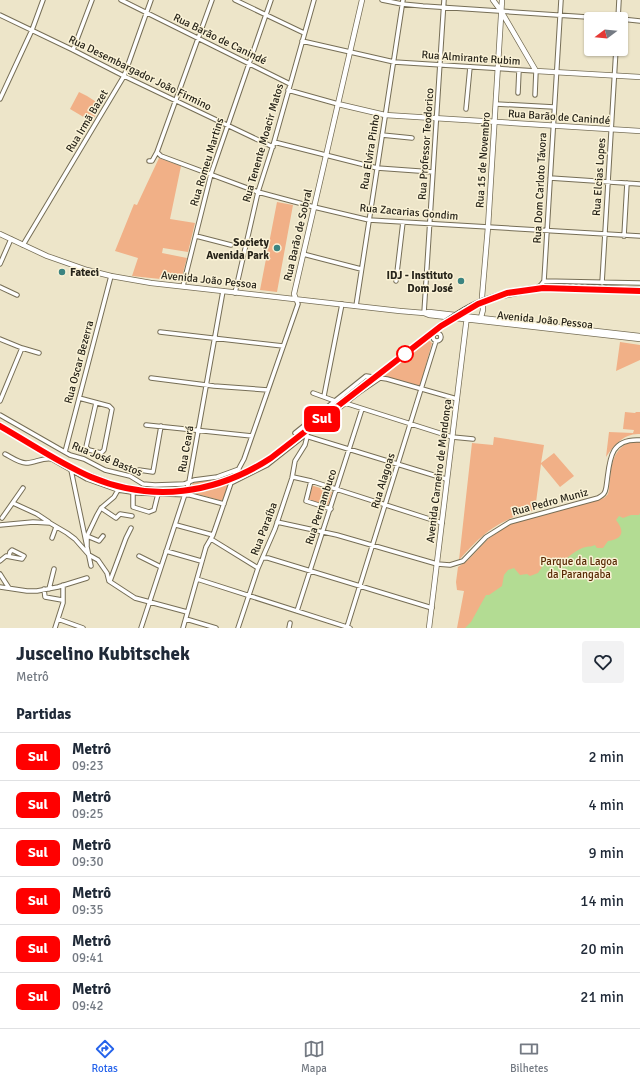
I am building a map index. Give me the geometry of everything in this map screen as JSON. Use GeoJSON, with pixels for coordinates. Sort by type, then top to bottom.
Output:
{"type":"FeatureCollection","features":[{"type":"Feature","properties":{"kind":"main road","name":"Rua Barão de Sobral"},"geometry":{"type":"LineString","coordinates":[[296,299],[294,294],[362,0]]}},
{"type":"Feature","properties":{"kind":"main road"},"geometry":{"type":"LineString","coordinates":[[493,0],[536,71]]}},
{"type":"Feature","properties":{"kind":"main road","name":"Rua 15 de Novembro"},"geometry":{"type":"LineString","coordinates":[[481,320],[502,0]]}},
{"type":"Feature","properties":{"kind":"main road","name":"Rua Almirante Rubim"},"geometry":{"type":"LineString","coordinates":[[536,71],[614,77],[640,77]]}},
{"type":"Feature","properties":{"kind":"main road","name":"Rua Barão de Canindé"},"geometry":{"type":"LineString","coordinates":[[338,104],[385,115],[640,131]]}},
{"type":"Feature","properties":{"kind":"main road","name":"Avenida João Pessoa"},"geometry":{"type":"LineString","coordinates":[[0,234],[47,256],[88,270],[111,276],[151,283],[356,306],[424,313],[429,312],[481,320],[640,339]]}},
{"type":"Feature","properties":{"kind":"main road","name":"Avenida Carneiro de Mendonça"},"geometry":{"type":"LineString","coordinates":[[429,628],[466,318]]}},
{"type":"Feature","properties":{"kind":"main road","name":"Avenida João Pessoa"},"geometry":{"type":"LineString","coordinates":[[481,320],[640,336]]}},
{"type":"Feature","properties":{"kind":"street"},"geometry":{"type":"LineString","coordinates":[[0,99],[32,30],[43,0]]}},
{"type":"Feature","properties":{"kind":"street"},"geometry":{"type":"LineString","coordinates":[[73,50],[92,0]]}},
{"type":"Feature","properties":{"kind":"street","name":"Rua Barão de Canindé"},"geometry":{"type":"LineString","coordinates":[[121,0],[290,84]]}},
{"type":"Feature","properties":{"kind":"street","name":"Rua Irmã Bazet"},"geometry":{"type":"LineString","coordinates":[[24,245],[124,76],[151,0]]}},
{"type":"Feature","properties":{"kind":"street"},"geometry":{"type":"LineString","coordinates":[[150,161],[152,161],[157,152],[212,0]]}},
{"type":"Feature","properties":{"kind":"street"},"geometry":{"type":"LineString","coordinates":[[235,0],[304,33]]}},
{"type":"Feature","properties":{"kind":"street","name":"Rua Romeu Martins"},"geometry":{"type":"LineString","coordinates":[[183,286],[211,174],[271,0]]}},
{"type":"Feature","properties":{"kind":"street","name":"Rua Tenente Moacir Matos"},"geometry":{"type":"LineString","coordinates":[[235,293],[258,192],[274,144],[314,0]]}},
{"type":"Feature","properties":{"kind":"street"},"geometry":{"type":"LineString","coordinates":[[382,0],[444,7],[584,16]]}},
{"type":"Feature","properties":{"kind":"street","name":"Rua Professor Teodorico"},"geometry":{"type":"LineString","coordinates":[[424,313],[444,0]]}},
{"type":"Feature","properties":{"kind":"street","name":"Rua Dom Carloto Távora"},"geometry":{"type":"LineString","coordinates":[[544,280],[561,0]]}},
{"type":"Feature","properties":{"kind":"street"},"geometry":{"type":"LineString","coordinates":[[618,12],[619,0]]}},
{"type":"Feature","properties":{"kind":"street","name":"Rua Elvira Pinho"},"geometry":{"type":"LineString","coordinates":[[356,306],[403,2]]}},
{"type":"Feature","properties":{"kind":"street","name":"Rua Desembargador João Firmino"},"geometry":{"type":"LineString","coordinates":[[0,15],[228,125],[274,144],[377,168],[433,172]]}},
{"type":"Feature","properties":{"kind":"street"},"geometry":{"type":"LineString","coordinates":[[628,20],[640,21]]}},
{"type":"Feature","properties":{"kind":"street","name":"Rua Almirante Rubim"},"geometry":{"type":"LineString","coordinates":[[302,41],[394,62],[536,71]]}},
{"type":"Feature","properties":{"kind":"street","name":"Rua Elcias Lopes"},"geometry":{"type":"LineString","coordinates":[[602,283],[616,56]]}},
{"type":"Feature","properties":{"kind":"street"},"geometry":{"type":"LineString","coordinates":[[466,109],[470,67]]}},
{"type":"Feature","properties":{"kind":"street"},"geometry":{"type":"LineString","coordinates":[[518,93],[519,70]]}},
{"type":"Feature","properties":{"kind":"street"},"geometry":{"type":"LineString","coordinates":[[535,95],[536,71]]}},
{"type":"Feature","properties":{"kind":"street","name":"Rua Barão de Canindé"},"geometry":{"type":"LineString","coordinates":[[288,90],[338,104]]}},
{"type":"Feature","properties":{"kind":"street"},"geometry":{"type":"LineString","coordinates":[[496,104],[554,107]]}},
{"type":"Feature","properties":{"kind":"street"},"geometry":{"type":"LineString","coordinates":[[382,135],[412,138]]}},
{"type":"Feature","properties":{"kind":"street","name":"Rua Zacarias Gondim"},"geometry":{"type":"LineString","coordinates":[[157,152],[161,156],[258,192],[369,220],[640,236]]}},
{"type":"Feature","properties":{"kind":"street"},"geometry":{"type":"LineString","coordinates":[[550,178],[640,184]]}},
{"type":"Feature","properties":{"kind":"street"},"geometry":{"type":"LineString","coordinates":[[624,236],[627,183]]}},
{"type":"Feature","properties":{"kind":"street"},"geometry":{"type":"LineString","coordinates":[[396,281],[403,222]]}},
{"type":"Feature","properties":{"kind":"street"},"geometry":{"type":"LineString","coordinates":[[196,236],[231,245]]}},
{"type":"Feature","properties":{"kind":"street"},"geometry":{"type":"LineString","coordinates":[[0,264],[11,239]]}},
{"type":"Feature","properties":{"kind":"street"},"geometry":{"type":"LineString","coordinates":[[303,254],[361,269]]}},
{"type":"Feature","properties":{"kind":"street","name":"Rua Oscar Bezerra"},"geometry":{"type":"LineString","coordinates":[[65,452],[111,276]]}},
{"type":"Feature","properties":{"kind":"street"},"geometry":{"type":"LineString","coordinates":[[483,303],[499,297],[533,290],[541,285],[544,280],[640,284]]}},
{"type":"Feature","properties":{"kind":"street"},"geometry":{"type":"LineString","coordinates":[[0,287],[17,295]]}},
{"type":"Feature","properties":{"kind":"street","name":"Rua Ceará"},"geometry":{"type":"LineString","coordinates":[[141,628],[189,482],[223,291]]}},
{"type":"Feature","properties":{"kind":"street","name":"Rua Barão de Sobral"},"geometry":{"type":"LineString","coordinates":[[183,628],[201,561],[206,547],[212,537],[231,483],[244,459],[298,304],[296,299]]}},
{"type":"Feature","properties":{"kind":"street"},"geometry":{"type":"LineString","coordinates":[[324,396],[342,304]]}},
{"type":"Feature","properties":{"kind":"street"},"geometry":{"type":"LineString","coordinates":[[160,332],[283,346]]}},
{"type":"Feature","properties":{"kind":"street"},"geometry":{"type":"LineString","coordinates":[[0,339],[39,353]]}},
{"type":"Feature","properties":{"kind":"street","name":"Rua Alagoas"},"geometry":{"type":"LineString","coordinates":[[349,628],[360,586],[436,341]]}},
{"type":"Feature","properties":{"kind":"street"},"geometry":{"type":"LineString","coordinates":[[0,401],[22,348]]}},
{"type":"Feature","properties":{"kind":"street"},"geometry":{"type":"LineString","coordinates":[[295,433],[366,376],[380,378],[457,399]]}},
{"type":"Feature","properties":{"kind":"street"},"geometry":{"type":"LineString","coordinates":[[151,378],[207,385],[268,390]]}},
{"type":"Feature","properties":{"kind":"street"},"geometry":{"type":"LineString","coordinates":[[231,483],[267,465],[380,378]]}},
{"type":"Feature","properties":{"kind":"street"},"geometry":{"type":"LineString","coordinates":[[313,393],[335,401]]}},
{"type":"Feature","properties":{"kind":"street"},"geometry":{"type":"LineString","coordinates":[[79,398],[109,406],[112,409],[104,450],[102,453],[88,450],[86,447],[96,403]]}},
{"type":"Feature","properties":{"kind":"street"},"geometry":{"type":"LineString","coordinates":[[346,403],[452,437],[473,439]]}},
{"type":"Feature","properties":{"kind":"street","name":"Rua Pernambuco"},"geometry":{"type":"LineString","coordinates":[[297,611],[362,409]]}},
{"type":"Feature","properties":{"kind":"street","name":"Rua José Bastos"},"geometry":{"type":"LineString","coordinates":[[0,415],[77,458],[84,459],[105,470],[130,476],[139,483],[143,484],[178,484],[217,477],[239,469]]}},
{"type":"Feature","properties":{"kind":"street"},"geometry":{"type":"LineString","coordinates":[[146,424],[252,436]]}},
{"type":"Feature","properties":{"kind":"street"},"geometry":{"type":"LineString","coordinates":[[139,470],[153,472],[161,426]]}},
{"type":"Feature","properties":{"kind":"street"},"geometry":{"type":"LineString","coordinates":[[306,436],[446,479]]}},
{"type":"Feature","properties":{"kind":"street","name":"Rua Paraíba"},"geometry":{"type":"LineString","coordinates":[[238,628],[258,568],[277,522],[293,477],[295,461],[305,445],[306,436]]}},
{"type":"Feature","properties":{"kind":"street","name":"Rua Pedro Muniz"},"geometry":{"type":"LineString","coordinates":[[277,522],[323,532],[437,564],[455,564],[463,561],[486,537],[510,522],[602,496],[605,493],[610,457],[613,451],[617,446],[625,441],[640,440]]}},
{"type":"Feature","properties":{"kind":"street","name":"Rua José Bastos"},"geometry":{"type":"LineString","coordinates":[[5,454],[21,462],[28,463],[46,458],[52,459],[88,479],[118,490],[133,493],[184,494],[224,504]]}},
{"type":"Feature","properties":{"kind":"street"},"geometry":{"type":"LineString","coordinates":[[71,470],[91,566]]}},
{"type":"Feature","properties":{"kind":"street"},"geometry":{"type":"LineString","coordinates":[[293,477],[311,481],[442,523]]}},
{"type":"Feature","properties":{"kind":"street"},"geometry":{"type":"LineString","coordinates":[[311,481],[306,501],[331,509]]}},
{"type":"Feature","properties":{"kind":"street"},"geometry":{"type":"LineString","coordinates":[[23,488],[1,517],[1,525],[33,522],[50,523]]}},
{"type":"Feature","properties":{"kind":"street"},"geometry":{"type":"LineString","coordinates":[[87,551],[88,536],[94,520],[102,508],[114,497],[118,490]]}},
{"type":"Feature","properties":{"kind":"street"},"geometry":{"type":"LineString","coordinates":[[133,493],[133,508],[149,512],[152,512],[155,508],[158,494]]}},
{"type":"Feature","properties":{"kind":"street"},"geometry":{"type":"LineString","coordinates":[[13,503],[37,514],[71,536],[98,560],[107,573],[109,581],[135,598],[187,612]]}},
{"type":"Feature","properties":{"kind":"street"},"geometry":{"type":"LineString","coordinates":[[102,508],[116,518],[120,514],[132,516]]}},
{"type":"Feature","properties":{"kind":"street"},"geometry":{"type":"LineString","coordinates":[[176,525],[212,537],[258,568]]}},
{"type":"Feature","properties":{"kind":"street"},"geometry":{"type":"LineString","coordinates":[[52,538],[56,526]]}},
{"type":"Feature","properties":{"kind":"street"},"geometry":{"type":"LineString","coordinates":[[109,581],[131,528]]}},
{"type":"Feature","properties":{"kind":"street"},"geometry":{"type":"LineString","coordinates":[[88,536],[98,541],[103,536]]}},
{"type":"Feature","properties":{"kind":"street"},"geometry":{"type":"LineString","coordinates":[[166,551],[201,561]]}},
{"type":"Feature","properties":{"kind":"street"},"geometry":{"type":"LineString","coordinates":[[0,561],[6,556],[22,559],[24,556]]}},
{"type":"Feature","properties":{"kind":"street"},"geometry":{"type":"LineString","coordinates":[[139,556],[161,567]]}},
{"type":"Feature","properties":{"kind":"street"},"geometry":{"type":"LineString","coordinates":[[263,558],[268,558],[432,608]]}},
{"type":"Feature","properties":{"kind":"street"},"geometry":{"type":"LineString","coordinates":[[49,589],[54,569]]}},
{"type":"Feature","properties":{"kind":"street"},"geometry":{"type":"LineString","coordinates":[[0,574],[9,588]]}},
{"type":"Feature","properties":{"kind":"street"},"geometry":{"type":"LineString","coordinates":[[0,586],[27,591],[49,589],[87,578]]}},
{"type":"Feature","properties":{"kind":"street"},"geometry":{"type":"LineString","coordinates":[[197,579],[349,628]]}},
{"type":"Feature","properties":{"kind":"street"},"geometry":{"type":"LineString","coordinates":[[55,628],[62,600],[63,585]]}},
{"type":"Feature","properties":{"kind":"street"},"geometry":{"type":"LineString","coordinates":[[44,589],[45,597],[62,600]]}},
{"type":"Feature","properties":{"kind":"street"},"geometry":{"type":"LineString","coordinates":[[58,619],[83,628]]}},
{"type":"Feature","properties":{"kind":"street"},"geometry":{"type":"LineString","coordinates":[[186,619],[216,628]]}},
{"type":"Feature","properties":{"kind":"street"},"geometry":{"type":"LineString","coordinates":[[289,628],[290,623]]}},
{"type":"Feature","properties":{"kind":"green space"},"geometry":{"type":"Polygon","coordinates":[[[79,92],[101,105],[92,122],[70,109],[79,92]]]}},
{"type":"Feature","properties":{"kind":"green space"},"geometry":{"type":"Polygon","coordinates":[[[159,158],[181,166],[170,219],[195,223],[188,252],[163,248],[162,253],[187,258],[181,280],[179,281],[132,276],[138,258],[115,251],[134,204],[137,205],[159,158]]]}},
{"type":"Feature","properties":{"kind":"green space","name":"Society Avenida Park"},"geometry":{"type":"Polygon","coordinates":[[[277,202],[293,205],[277,292],[260,290],[277,202]]]}},
{"type":"Feature","properties":{"kind":"green space"},"geometry":{"type":"Polygon","coordinates":[[[429,340],[432,343],[420,386],[383,377],[429,340]]]}},
{"type":"Feature","properties":{"kind":"green space"},"geometry":{"type":"Polygon","coordinates":[[[620,342],[640,345],[640,360],[616,371],[620,342]]]}},
{"type":"Feature","properties":{"kind":"green space"},"geometry":{"type":"Polygon","coordinates":[[[625,412],[640,412],[640,434],[629,435],[624,438],[612,448],[606,457],[609,432],[633,433],[634,430],[623,429],[625,412]]]}},
{"type":"Feature","properties":{"kind":"green space"},"geometry":{"type":"Polygon","coordinates":[[[494,437],[544,445],[541,463],[554,453],[574,476],[560,487],[541,464],[535,510],[511,518],[492,528],[484,534],[459,560],[472,443],[493,445],[494,437]]]}},
{"type":"Feature","properties":{"kind":"green space","name":"Parque da Lagoa da Parangaba"},"geometry":{"type":"Polygon","coordinates":[[[631,442],[640,442],[640,628],[457,628],[464,591],[457,590],[456,582],[458,567],[468,560],[488,539],[510,524],[604,498],[608,494],[611,468],[615,455],[624,445],[631,442]]]}},
{"type":"Feature","properties":{"kind":"green space"},"geometry":{"type":"Polygon","coordinates":[[[233,473],[223,501],[190,492],[193,483],[233,473]]]}},
{"type":"Feature","properties":{"kind":"green space"},"geometry":{"type":"Polygon","coordinates":[[[311,485],[332,492],[328,505],[307,500],[311,485]]]}},
{"type":"Feature","properties":{"kind":"shaded area"},"geometry":{"type":"Polygon","coordinates":[[[640,513],[640,628],[465,628],[471,622],[486,595],[489,595],[502,586],[504,575],[508,570],[514,568],[520,575],[527,574],[530,576],[538,573],[542,567],[540,564],[547,561],[561,563],[580,549],[595,545],[597,548],[603,548],[608,541],[617,538],[621,534],[621,528],[616,520],[619,516],[623,518],[631,515],[639,515],[640,513]]]}},
{"type":"Feature","properties":{"kind":"railway"},"geometry":{"type":"LineString","coordinates":[[0,423],[68,463],[91,474],[114,482],[137,488],[160,490],[183,489],[206,485],[228,478],[271,456],[439,324],[476,301],[507,291],[545,285],[584,285],[640,288]]}},
{"type":"Feature","properties":{"kind":"metro line","name":"Sul"},"geometry":{"type":"LineString","coordinates":[[0,426],[75,469],[117,486],[142,491],[169,492],[203,488],[236,478],[258,467],[441,326],[478,304],[507,293],[543,288],[640,291]]}},
{"type":"Feature","properties":{"kind":"place","name":"Society Avenida Park"},"geometry":{"type":"Point","coordinates":[277,248]}},
{"type":"Feature","properties":{"kind":"place","name":"Fateci"},"geometry":{"type":"Point","coordinates":[62,272]}},
{"type":"Feature","properties":{"kind":"place","name":"IDJ - Instituto Dom José"},"geometry":{"type":"Point","coordinates":[461,281]}}]}
